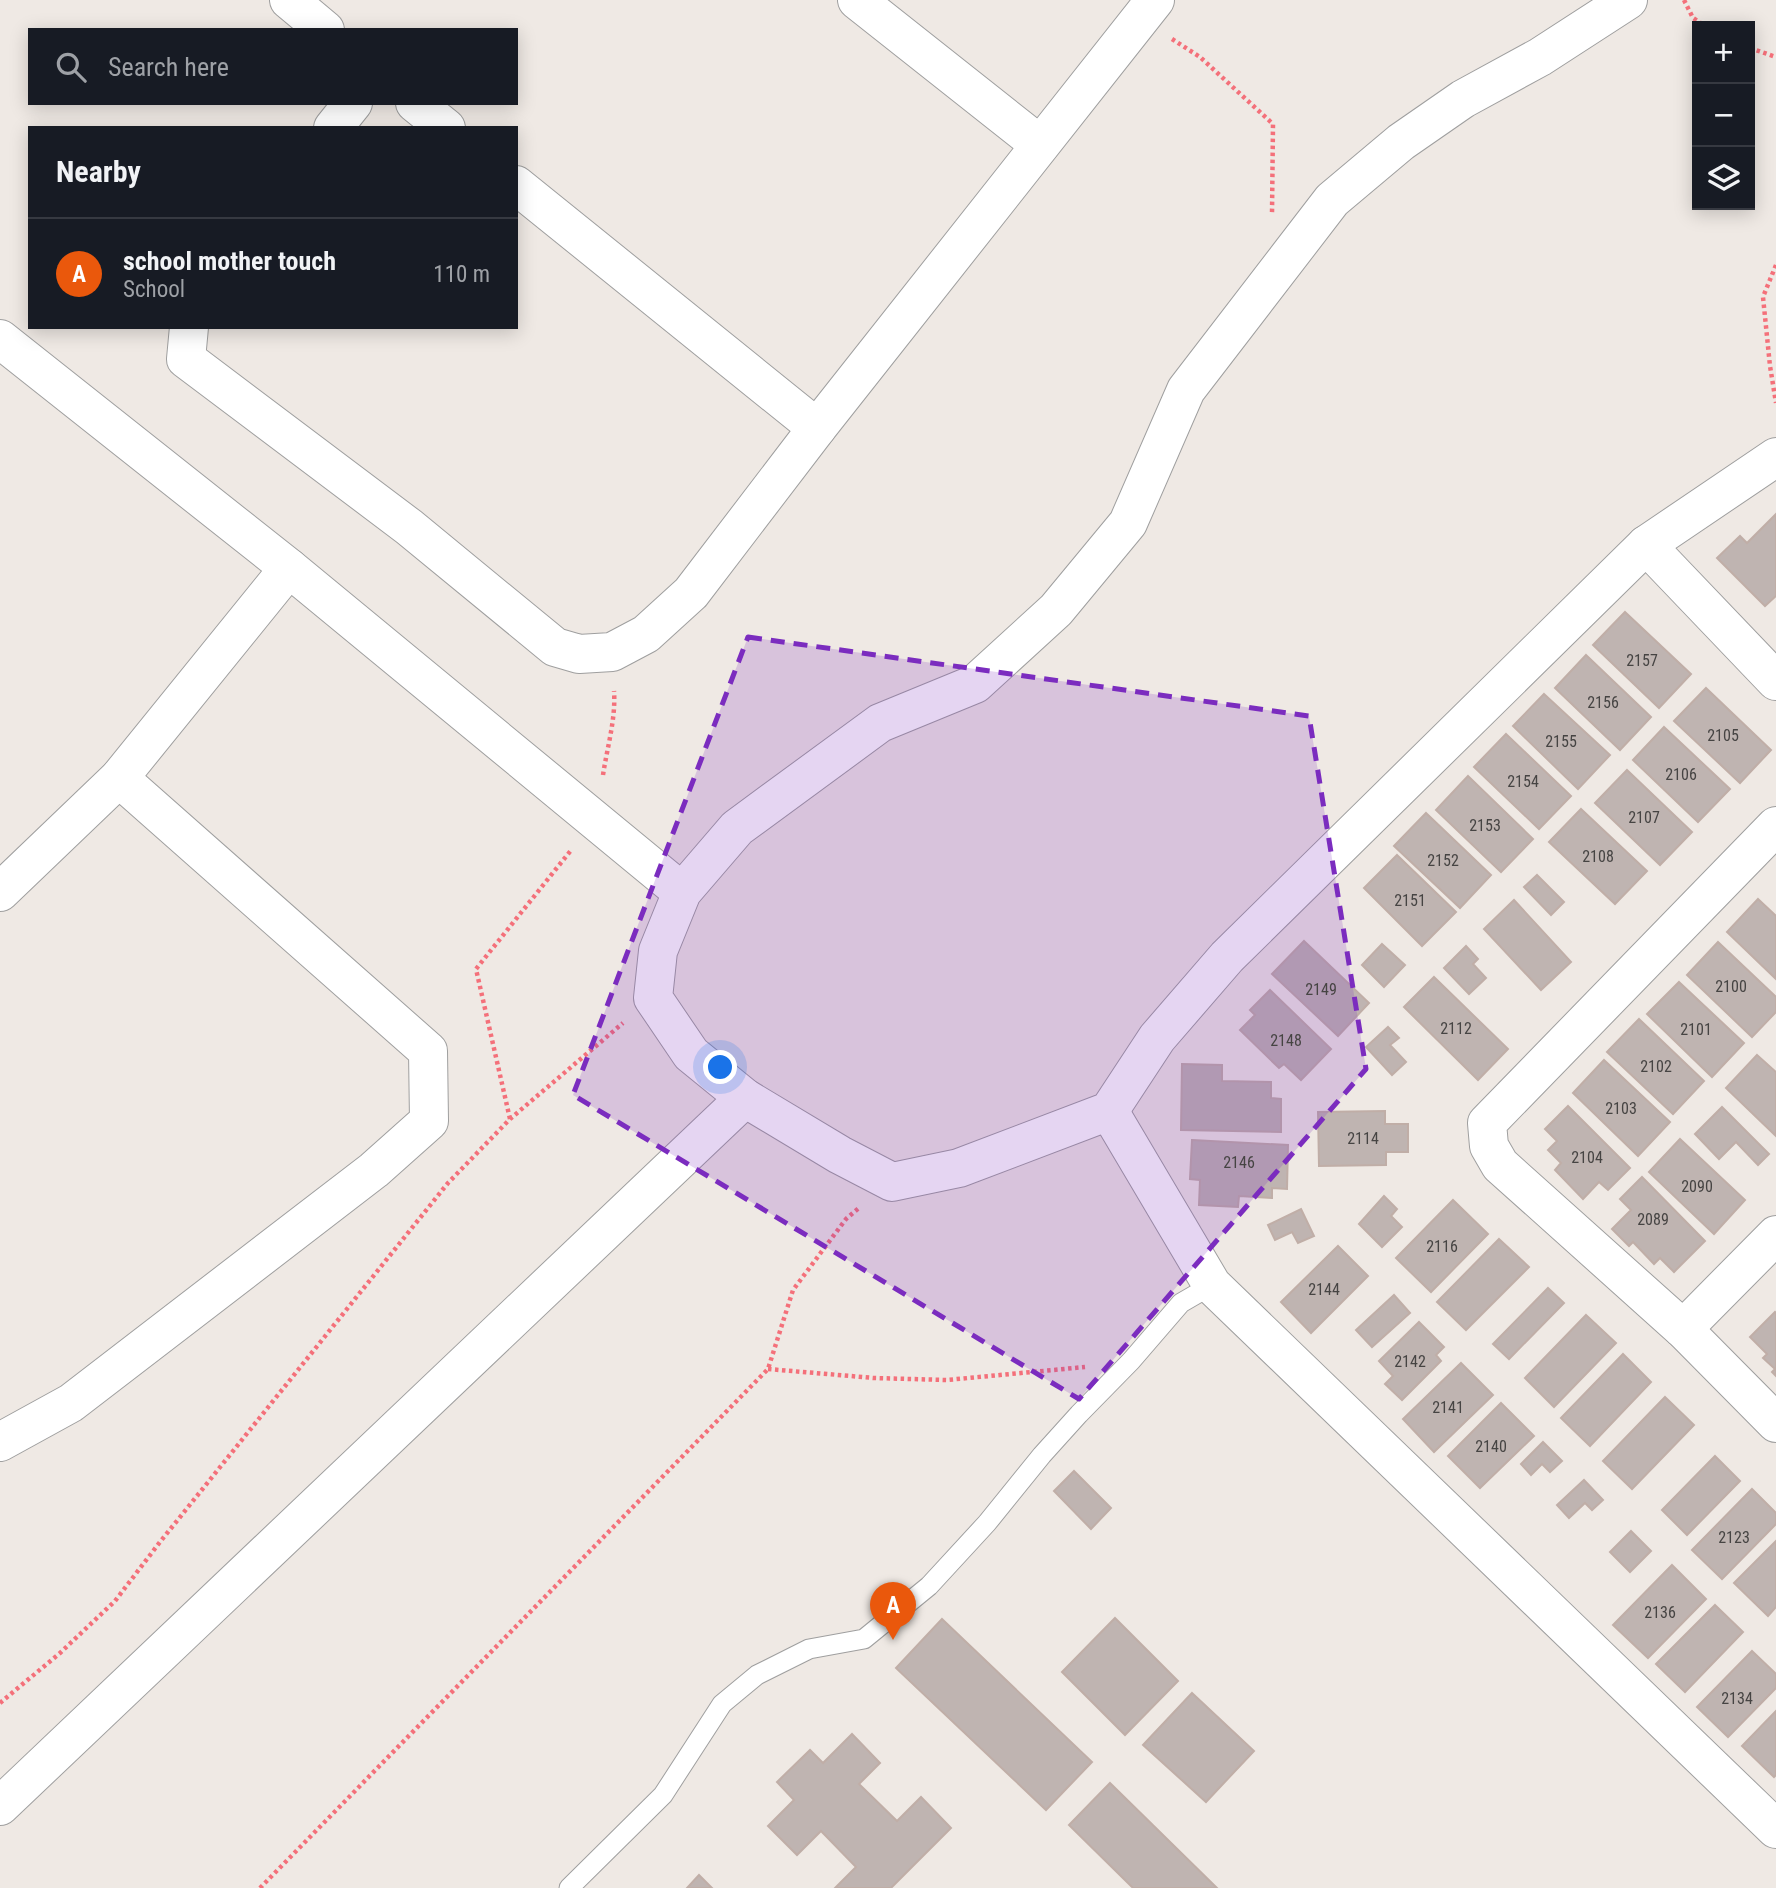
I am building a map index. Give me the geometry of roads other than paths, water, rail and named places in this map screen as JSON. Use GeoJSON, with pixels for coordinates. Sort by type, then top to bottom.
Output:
{"type":"FeatureCollection","features":[{"type":"Feature","properties":{"kind":"street"},"geometry":{"type":"LineString","coordinates":[[289,0],[324,28]]}},
{"type":"Feature","properties":{"kind":"street"},"geometry":{"type":"LineString","coordinates":[[857,0],[1040,145]]}},
{"type":"Feature","properties":{"kind":"street"},"geometry":{"type":"LineString","coordinates":[[1628,0],[1540,57],[1463,99],[1401,142],[1332,200],[1186,390],[1128,523],[1056,610],[975,684],[880,723],[737,828],[682,892],[658,951],[653,998],[691,1054],[745,1098],[840,1156],[891,1182],[959,1168],[1110,1111],[1157,1038],[1227,957],[1646,545],[1776,457]]}},
{"type":"Feature","properties":{"kind":"street"},"geometry":{"type":"LineString","coordinates":[[189,329],[186,359],[409,527],[555,647],[579,654],[612,652],[646,634],[691,593],[817,428],[1148,9]]}},
{"type":"Feature","properties":{"kind":"street"},"geometry":{"type":"LineString","coordinates":[[335,126],[350,105]]}},
{"type":"Feature","properties":{"kind":"street"},"geometry":{"type":"LineString","coordinates":[[417,105],[444,126]]}},
{"type":"Feature","properties":{"kind":"street"},"geometry":{"type":"LineString","coordinates":[[518,187],[817,428]]}},
{"type":"Feature","properties":{"kind":"street"},"geometry":{"type":"LineString","coordinates":[[0,339],[289,568],[682,892]]}},
{"type":"Feature","properties":{"kind":"street"},"geometry":{"type":"LineString","coordinates":[[1646,545],[1776,681]]}},
{"type":"Feature","properties":{"kind":"street"},"geometry":{"type":"LineString","coordinates":[[0,892],[119,778],[289,568]]}},
{"type":"Feature","properties":{"kind":"street"},"geometry":{"type":"LineString","coordinates":[[0,1442],[71,1403],[374,1170],[429,1121],[428,1051],[119,778]]}},
{"type":"Feature","properties":{"kind":"street"},"geometry":{"type":"LineString","coordinates":[[1776,826],[1487,1124],[1489,1146],[1500,1165],[1684,1329],[1776,1423]]}},
{"type":"Feature","properties":{"kind":"street"},"geometry":{"type":"LineString","coordinates":[[0,1807],[745,1098]]}},
{"type":"Feature","properties":{"kind":"street"},"geometry":{"type":"LineString","coordinates":[[1110,1111],[1212,1285],[1776,1829]]}},
{"type":"Feature","properties":{"kind":"street"},"geometry":{"type":"LineString","coordinates":[[1684,1329],[1776,1234]]}},
{"type":"Feature","properties":{"kind":"lane"},"geometry":{"type":"LineString","coordinates":[[569,1888],[663,1795],[722,1704],[757,1675],[809,1649],[864,1639],[929,1586],[987,1523],[1042,1455],[1131,1361],[1181,1303],[1212,1285]]}},
{"type":"Feature","properties":{"kind":"place","name":"school mother touch"},"geometry":{"type":"Point","coordinates":[893,1640]}}]}
